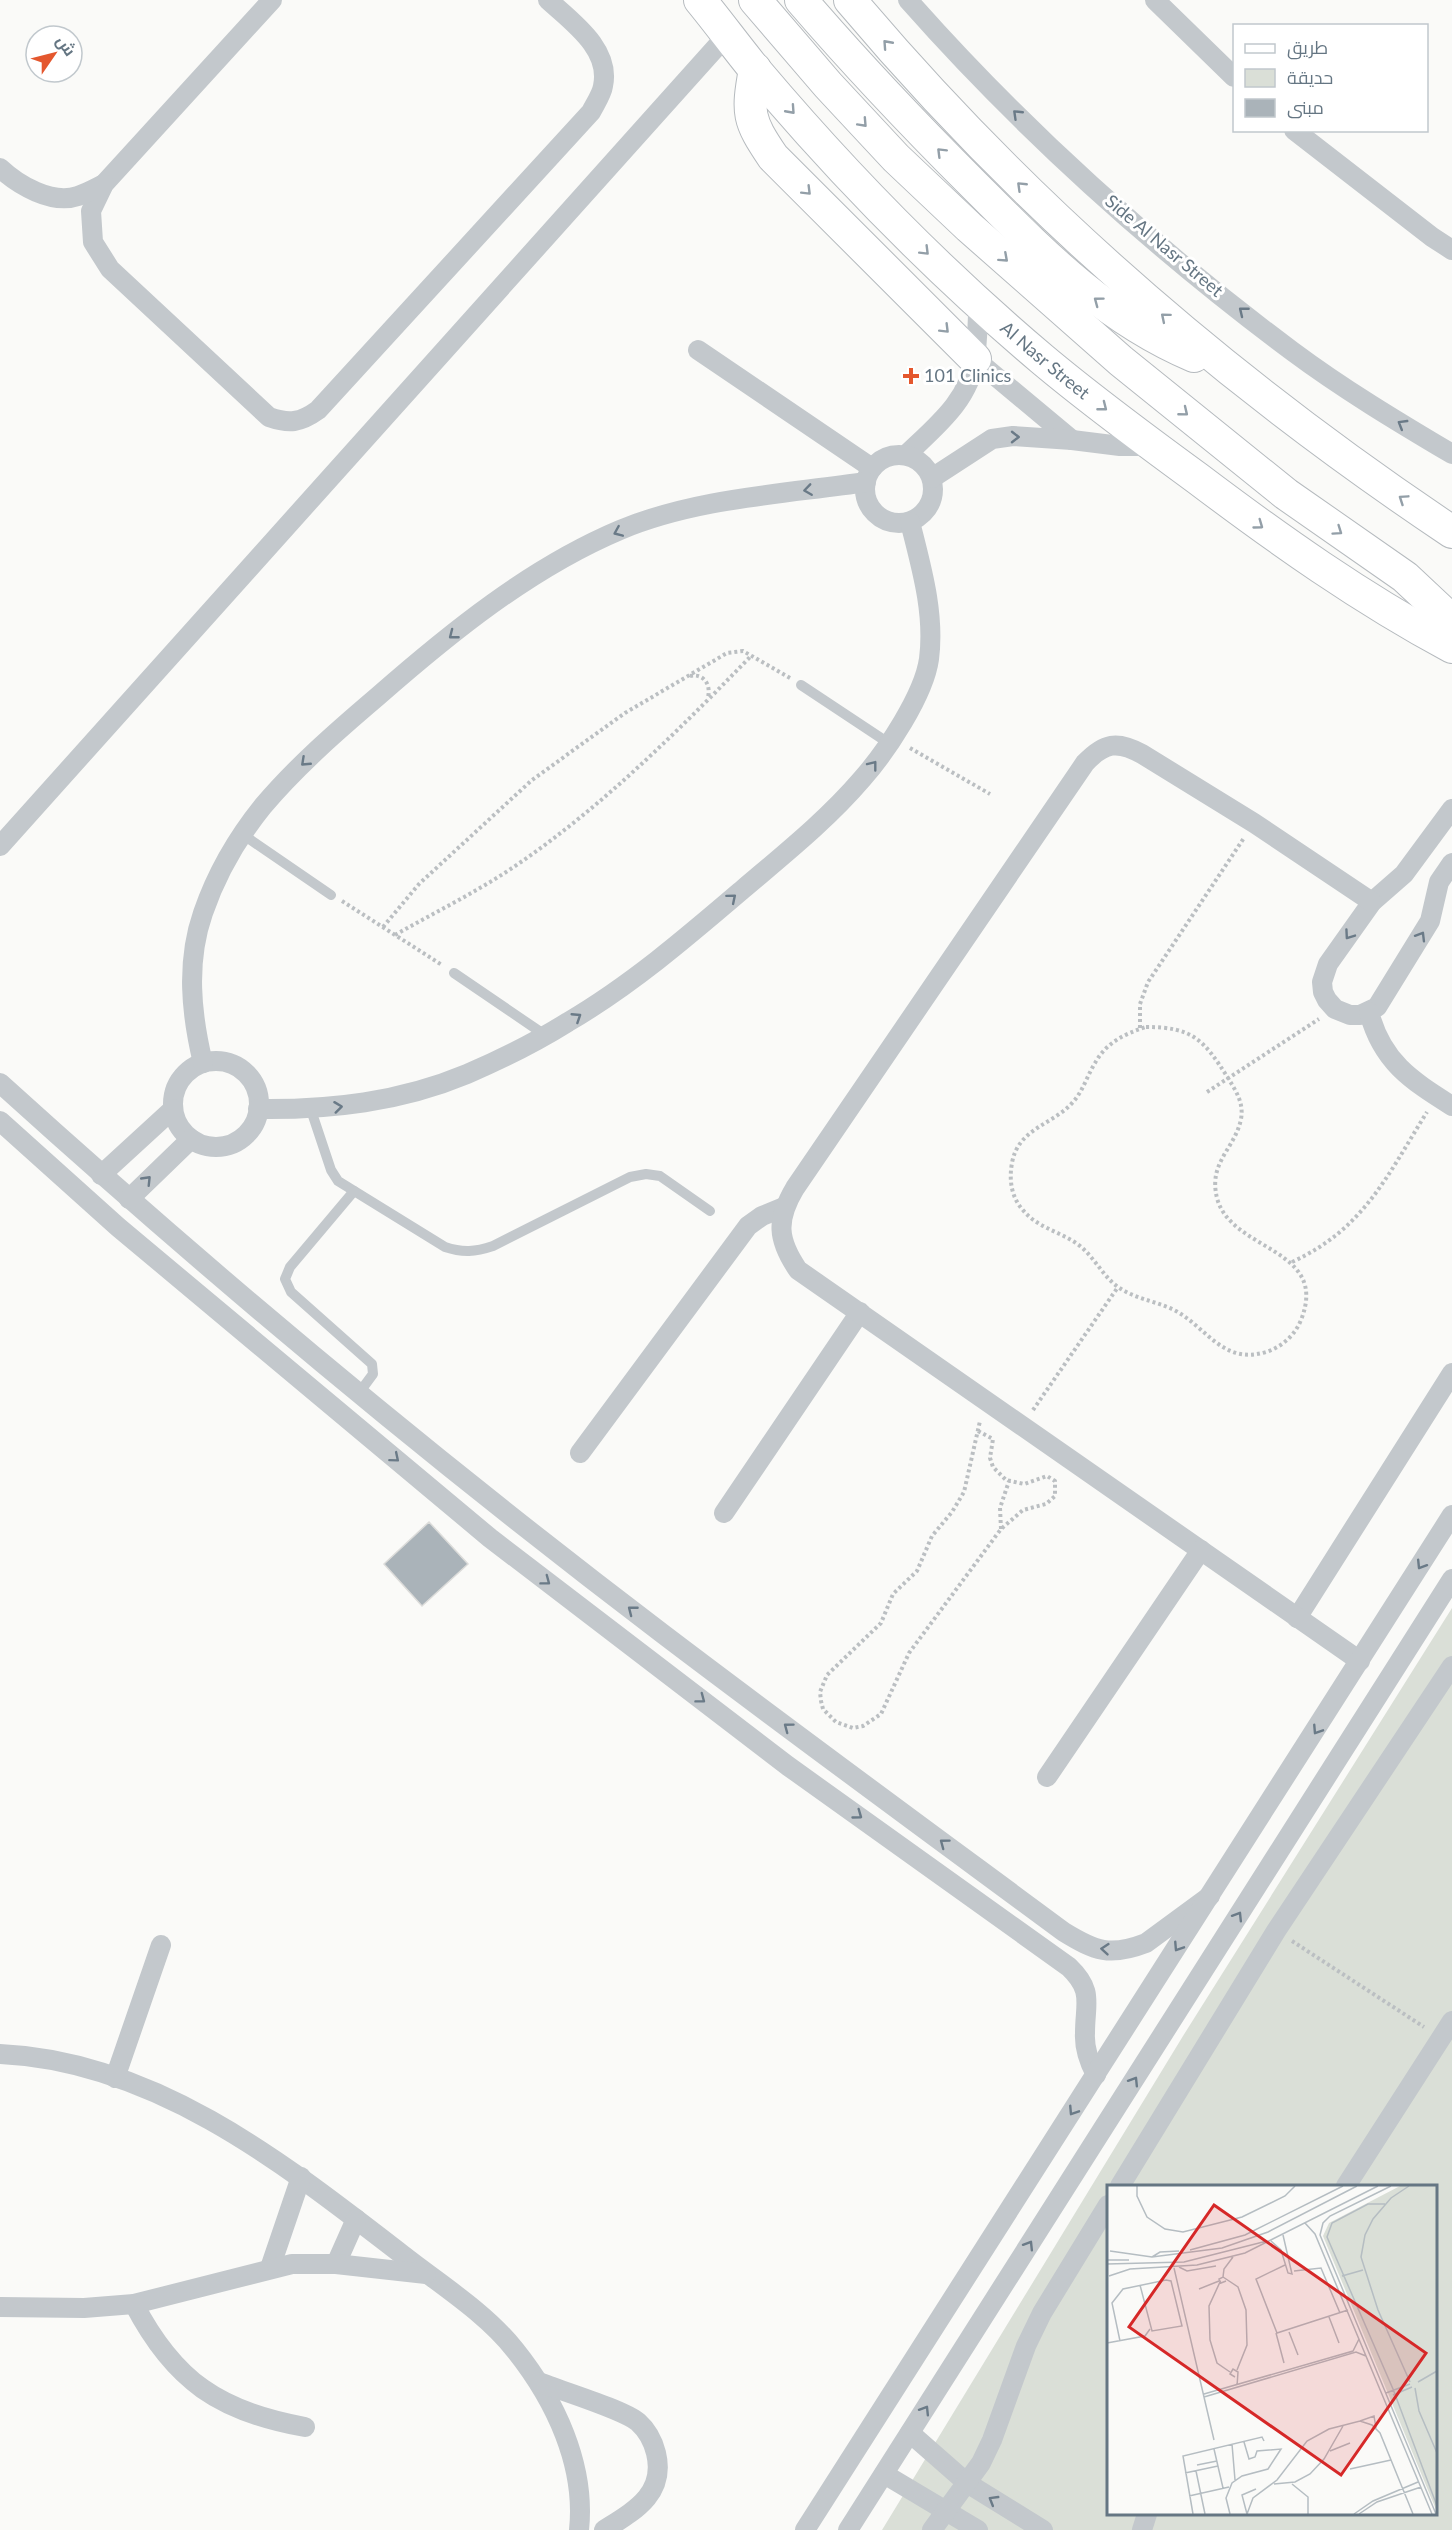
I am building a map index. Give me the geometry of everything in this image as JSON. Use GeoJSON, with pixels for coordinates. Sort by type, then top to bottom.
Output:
{"type":"FeatureCollection","features":[{"type":"Feature","properties":{"kind":"main road","name":"Al Nasr Street"},"geometry":{"type":"LineString","coordinates":[[700,0],[755,69],[873,199],[1042,360],[1243,514],[1336,579],[1452,647]]}},
{"type":"Feature","properties":{"kind":"main road"},"geometry":{"type":"LineString","coordinates":[[755,0],[873,134],[978,234],[1121,361],[1191,419],[1286,494],[1405,577],[1452,621]]}},
{"type":"Feature","properties":{"kind":"main road"},"geometry":{"type":"LineString","coordinates":[[801,0],[937,148],[1068,277],[1094,299],[1146,334],[1224,366]]}},
{"type":"Feature","properties":{"kind":"main road"},"geometry":{"type":"LineString","coordinates":[[850,0],[943,106],[1010,175],[1114,273],[1224,366],[1367,474],[1452,532]]}},
{"type":"Feature","properties":{"kind":"main road"},"geometry":{"type":"LineString","coordinates":[[755,69],[750,98],[753,127],[773,157],[975,359]]}},
{"type":"Feature","properties":{"kind":"street"},"geometry":{"type":"LineString","coordinates":[[272,0],[104,184],[91,211],[93,242],[110,269],[269,417],[286,423],[303,421],[318,410],[591,112],[604,86],[601,57],[585,34],[548,0]]}},
{"type":"Feature","properties":{"kind":"street","name":"Side Al Nasr Street"},"geometry":{"type":"LineString","coordinates":[[908,0],[958,57],[1071,166],[1178,259],[1293,351],[1385,414],[1452,454]]}},
{"type":"Feature","properties":{"kind":"street"},"geometry":{"type":"LineString","coordinates":[[1155,0],[1233,75]]}},
{"type":"Feature","properties":{"kind":"street"},"geometry":{"type":"LineString","coordinates":[[0,846],[728,34]]}},
{"type":"Feature","properties":{"kind":"street"},"geometry":{"type":"LineString","coordinates":[[1297,132],[1413,223],[1452,250]]}},
{"type":"Feature","properties":{"kind":"street"},"geometry":{"type":"LineString","coordinates":[[0,168],[15,182],[45,196],[76,198],[104,184]]}},
{"type":"Feature","properties":{"kind":"street"},"geometry":{"type":"LineString","coordinates":[[906,455],[952,411],[968,384],[975,359],[979,302]]}},
{"type":"Feature","properties":{"kind":"street"},"geometry":{"type":"LineString","coordinates":[[698,350],[869,475]]}},
{"type":"Feature","properties":{"kind":"street"},"geometry":{"type":"LineString","coordinates":[[975,359],[1072,440]]}},
{"type":"Feature","properties":{"kind":"street"},"geometry":{"type":"LineString","coordinates":[[932,478],[992,439],[1013,436],[1120,446],[1152,446]]}},
{"type":"Feature","properties":{"kind":"street"},"geometry":{"type":"LineString","coordinates":[[893,455],[906,455],[922,463],[932,478],[933,496],[925,512],[910,522],[892,523],[876,515],[866,500],[869,475],[880,460],[893,455]]}},
{"type":"Feature","properties":{"kind":"street"},"geometry":{"type":"LineString","coordinates":[[203,1063],[194,1026],[191,988],[194,951],[202,914],[219,876],[242,834],[291,776],[406,672],[502,598],[574,552],[621,530],[671,513],[869,475]]}},
{"type":"Feature","properties":{"kind":"street"},"geometry":{"type":"LineString","coordinates":[[258,1109],[311,1110],[364,1104],[415,1092],[465,1075],[545,1035],[619,989],[795,844],[854,788],[892,741],[921,687],[929,659],[929,616],[925,585],[910,522]]}},
{"type":"Feature","properties":{"kind":"street"},"geometry":{"type":"LineString","coordinates":[[1360,1661],[798,1269],[785,1251],[781,1229],[784,1207],[1071,783],[1096,751],[1111,745],[1128,746],[1254,822],[1372,902]]}},
{"type":"Feature","properties":{"kind":"street"},"geometry":{"type":"LineString","coordinates":[[1452,809],[1408,868],[1372,902],[1323,973],[1323,992],[1335,1009],[1350,1016],[1369,1012],[1383,1000],[1430,921],[1437,888],[1442,875],[1452,863]]}},
{"type":"Feature","properties":{"kind":"street"},"geometry":{"type":"LineString","coordinates":[[1408,868],[1437,888]]}},
{"type":"Feature","properties":{"kind":"street"},"geometry":{"type":"LineString","coordinates":[[1369,1012],[1377,1039],[1394,1064],[1405,1075],[1444,1101]]}},
{"type":"Feature","properties":{"kind":"street"},"geometry":{"type":"LineString","coordinates":[[224,1062],[243,1071],[255,1088],[258,1109],[255,1121],[248,1132],[227,1146],[202,1145],[191,1139],[182,1131],[173,1109],[177,1086],[193,1068],[203,1063],[224,1062]]}},
{"type":"Feature","properties":{"kind":"street"},"geometry":{"type":"LineString","coordinates":[[0,1083],[101,1175],[243,1298],[363,1396],[662,1633],[1064,1932],[1090,1948],[1122,1950],[1146,1943],[1210,1896]]}},
{"type":"Feature","properties":{"kind":"street"},"geometry":{"type":"LineString","coordinates":[[101,1175],[173,1109]]}},
{"type":"Feature","properties":{"kind":"street"},"geometry":{"type":"LineString","coordinates":[[0,1121],[118,1227],[490,1538],[788,1766],[1069,1966],[1086,1990],[1088,2000],[1085,2044],[1096,2075]]}},
{"type":"Feature","properties":{"kind":"street"},"geometry":{"type":"LineString","coordinates":[[129,1198],[191,1139]]}},
{"type":"Feature","properties":{"kind":"street"},"geometry":{"type":"LineString","coordinates":[[580,1453],[748,1226],[762,1216],[784,1207]]}},
{"type":"Feature","properties":{"kind":"street"},"geometry":{"type":"LineString","coordinates":[[724,1513],[860,1312]]}},
{"type":"Feature","properties":{"kind":"street"},"geometry":{"type":"LineString","coordinates":[[1297,1618],[1452,1373]]}},
{"type":"Feature","properties":{"kind":"street"},"geometry":{"type":"LineString","coordinates":[[350,1421],[363,1396]]}},
{"type":"Feature","properties":{"kind":"street"},"geometry":{"type":"LineString","coordinates":[[805,2530],[1452,1515]]}},
{"type":"Feature","properties":{"kind":"street"},"geometry":{"type":"LineString","coordinates":[[1047,1777],[1201,1550]]}},
{"type":"Feature","properties":{"kind":"street"},"geometry":{"type":"LineString","coordinates":[[848,2530],[1452,1579]]}},
{"type":"Feature","properties":{"kind":"street"},"geometry":{"type":"LineString","coordinates":[[1121,2185],[1276,1931],[1452,1666]]}},
{"type":"Feature","properties":{"kind":"street"},"geometry":{"type":"LineString","coordinates":[[115,2078],[161,1945]]}},
{"type":"Feature","properties":{"kind":"street"},"geometry":{"type":"LineString","coordinates":[[1347,2185],[1452,2021]]}},
{"type":"Feature","properties":{"kind":"street"},"geometry":{"type":"LineString","coordinates":[[0,2054],[21,2055],[83,2067],[163,2095],[210,2120],[301,2177],[484,2319],[514,2348],[539,2382],[558,2418],[572,2455],[578,2495],[579,2530]]}},
{"type":"Feature","properties":{"kind":"street"},"geometry":{"type":"LineString","coordinates":[[270,2268],[301,2177]]}},
{"type":"Feature","properties":{"kind":"street"},"geometry":{"type":"LineString","coordinates":[[932,2530],[981,2463],[992,2440],[1026,2346],[1042,2313],[1107,2207]]}},
{"type":"Feature","properties":{"kind":"street"},"geometry":{"type":"LineString","coordinates":[[336,2264],[356,2219]]}},
{"type":"Feature","properties":{"kind":"street"},"geometry":{"type":"LineString","coordinates":[[0,2307],[36,2309],[134,2304],[292,2264],[336,2264],[426,2274]]}},
{"type":"Feature","properties":{"kind":"street"},"geometry":{"type":"LineString","coordinates":[[134,2304],[151,2335],[174,2364],[202,2388],[234,2407],[260,2417],[305,2427]]}},
{"type":"Feature","properties":{"kind":"street"},"geometry":{"type":"LineString","coordinates":[[539,2382],[637,2421],[653,2441],[659,2465],[653,2490],[637,2509],[604,2530]]}},
{"type":"Feature","properties":{"kind":"street"},"geometry":{"type":"LineString","coordinates":[[910,2433],[967,2484],[1043,2530]]}},
{"type":"Feature","properties":{"kind":"street"},"geometry":{"type":"LineString","coordinates":[[884,2474],[978,2530]]}},
{"type":"Feature","properties":{"kind":"street"},"geometry":{"type":"LineString","coordinates":[[1142,2530],[1147,2515]]}},
{"type":"Feature","properties":{"kind":"lane"},"geometry":{"type":"LineString","coordinates":[[801,685],[892,741]]}},
{"type":"Feature","properties":{"kind":"lane"},"geometry":{"type":"LineString","coordinates":[[242,834],[332,894]]}},
{"type":"Feature","properties":{"kind":"lane"},"geometry":{"type":"LineString","coordinates":[[454,973],[545,1035]]}},
{"type":"Feature","properties":{"kind":"lane"},"geometry":{"type":"LineString","coordinates":[[311,1110],[331,1170],[338,1180],[445,1247],[461,1252],[474,1252],[493,1246],[630,1177],[646,1174],[660,1176],[710,1211]]}},
{"type":"Feature","properties":{"kind":"lane"},"geometry":{"type":"LineString","coordinates":[[354,1191],[290,1267],[285,1279],[291,1292],[372,1364],[373,1374],[363,1396]]}},
{"type":"Feature","properties":{"kind":"path"},"geometry":{"type":"LineString","coordinates":[[383,927],[419,884],[532,780],[625,713],[687,676],[727,653],[743,651],[801,685]]}},
{"type":"Feature","properties":{"kind":"path"},"geometry":{"type":"LineString","coordinates":[[394,935],[478,890],[521,862],[636,769],[751,656]]}},
{"type":"Feature","properties":{"kind":"path"},"geometry":{"type":"LineString","coordinates":[[687,676],[696,675],[704,678],[709,686],[709,695],[704,703]]}},
{"type":"Feature","properties":{"kind":"path"},"geometry":{"type":"LineString","coordinates":[[892,741],[990,794]]}},
{"type":"Feature","properties":{"kind":"path"},"geometry":{"type":"LineString","coordinates":[[1140,1029],[1140,1004],[1148,982],[1254,822]]}},
{"type":"Feature","properties":{"kind":"path"},"geometry":{"type":"LineString","coordinates":[[332,894],[454,973]]}},
{"type":"Feature","properties":{"kind":"path"},"geometry":{"type":"LineString","coordinates":[[1207,1092],[1335,1009]]}},
{"type":"Feature","properties":{"kind":"path"},"geometry":{"type":"LineString","coordinates":[[1161,1027],[1193,1036],[1208,1047],[1239,1097],[1241,1116],[1235,1134],[1218,1164],[1215,1177],[1217,1198],[1225,1215],[1238,1230],[1292,1262],[1303,1282],[1306,1294],[1302,1319],[1286,1342],[1266,1352],[1255,1354],[1225,1348],[1213,1342],[1176,1311],[1133,1296],[1118,1287],[1087,1251],[1064,1236],[1041,1226],[1023,1211],[1011,1191],[1011,1164],[1020,1142],[1029,1132],[1072,1103],[1085,1085],[1094,1064],[1108,1046],[1119,1037],[1140,1029],[1161,1027]]}},
{"type":"Feature","properties":{"kind":"path"},"geometry":{"type":"LineString","coordinates":[[1292,1262],[1336,1236],[1364,1210],[1444,1101]]}},
{"type":"Feature","properties":{"kind":"path"},"geometry":{"type":"LineString","coordinates":[[1022,1426],[1118,1287]]}},
{"type":"Feature","properties":{"kind":"path"},"geometry":{"type":"LineString","coordinates":[[978,1431],[993,1439],[990,1458],[993,1467],[1009,1481],[1024,1484],[1047,1476],[1055,1481],[1057,1491],[1055,1496],[1046,1504],[1023,1510],[1001,1529],[909,1653],[881,1713],[863,1726],[853,1728],[844,1726],[829,1717],[821,1701],[822,1683],[833,1668],[881,1623],[893,1594],[920,1566],[932,1536],[952,1512],[964,1492],[978,1431],[986,1400]]}},
{"type":"Feature","properties":{"kind":"path"},"geometry":{"type":"LineString","coordinates":[[1001,1529],[1000,1508],[1009,1481]]}},
{"type":"Feature","properties":{"kind":"path"},"geometry":{"type":"LineString","coordinates":[[1276,1931],[1441,2038]]}},
{"type":"Feature","properties":{"kind":"green space"},"geometry":{"type":"Polygon","coordinates":[[[1452,1608],[1452,2530],[882,2530],[1183,2036],[1452,1608]]]}},
{"type":"Feature","properties":{"kind":"building"},"geometry":{"type":"Polygon","coordinates":[[[429,1522],[468,1564],[422,1606],[384,1564],[429,1522]]]}},
{"type":"Feature","properties":{"kind":"place","name":"101 Clinics"},"geometry":{"type":"Point","coordinates":[911,376]}}]}
